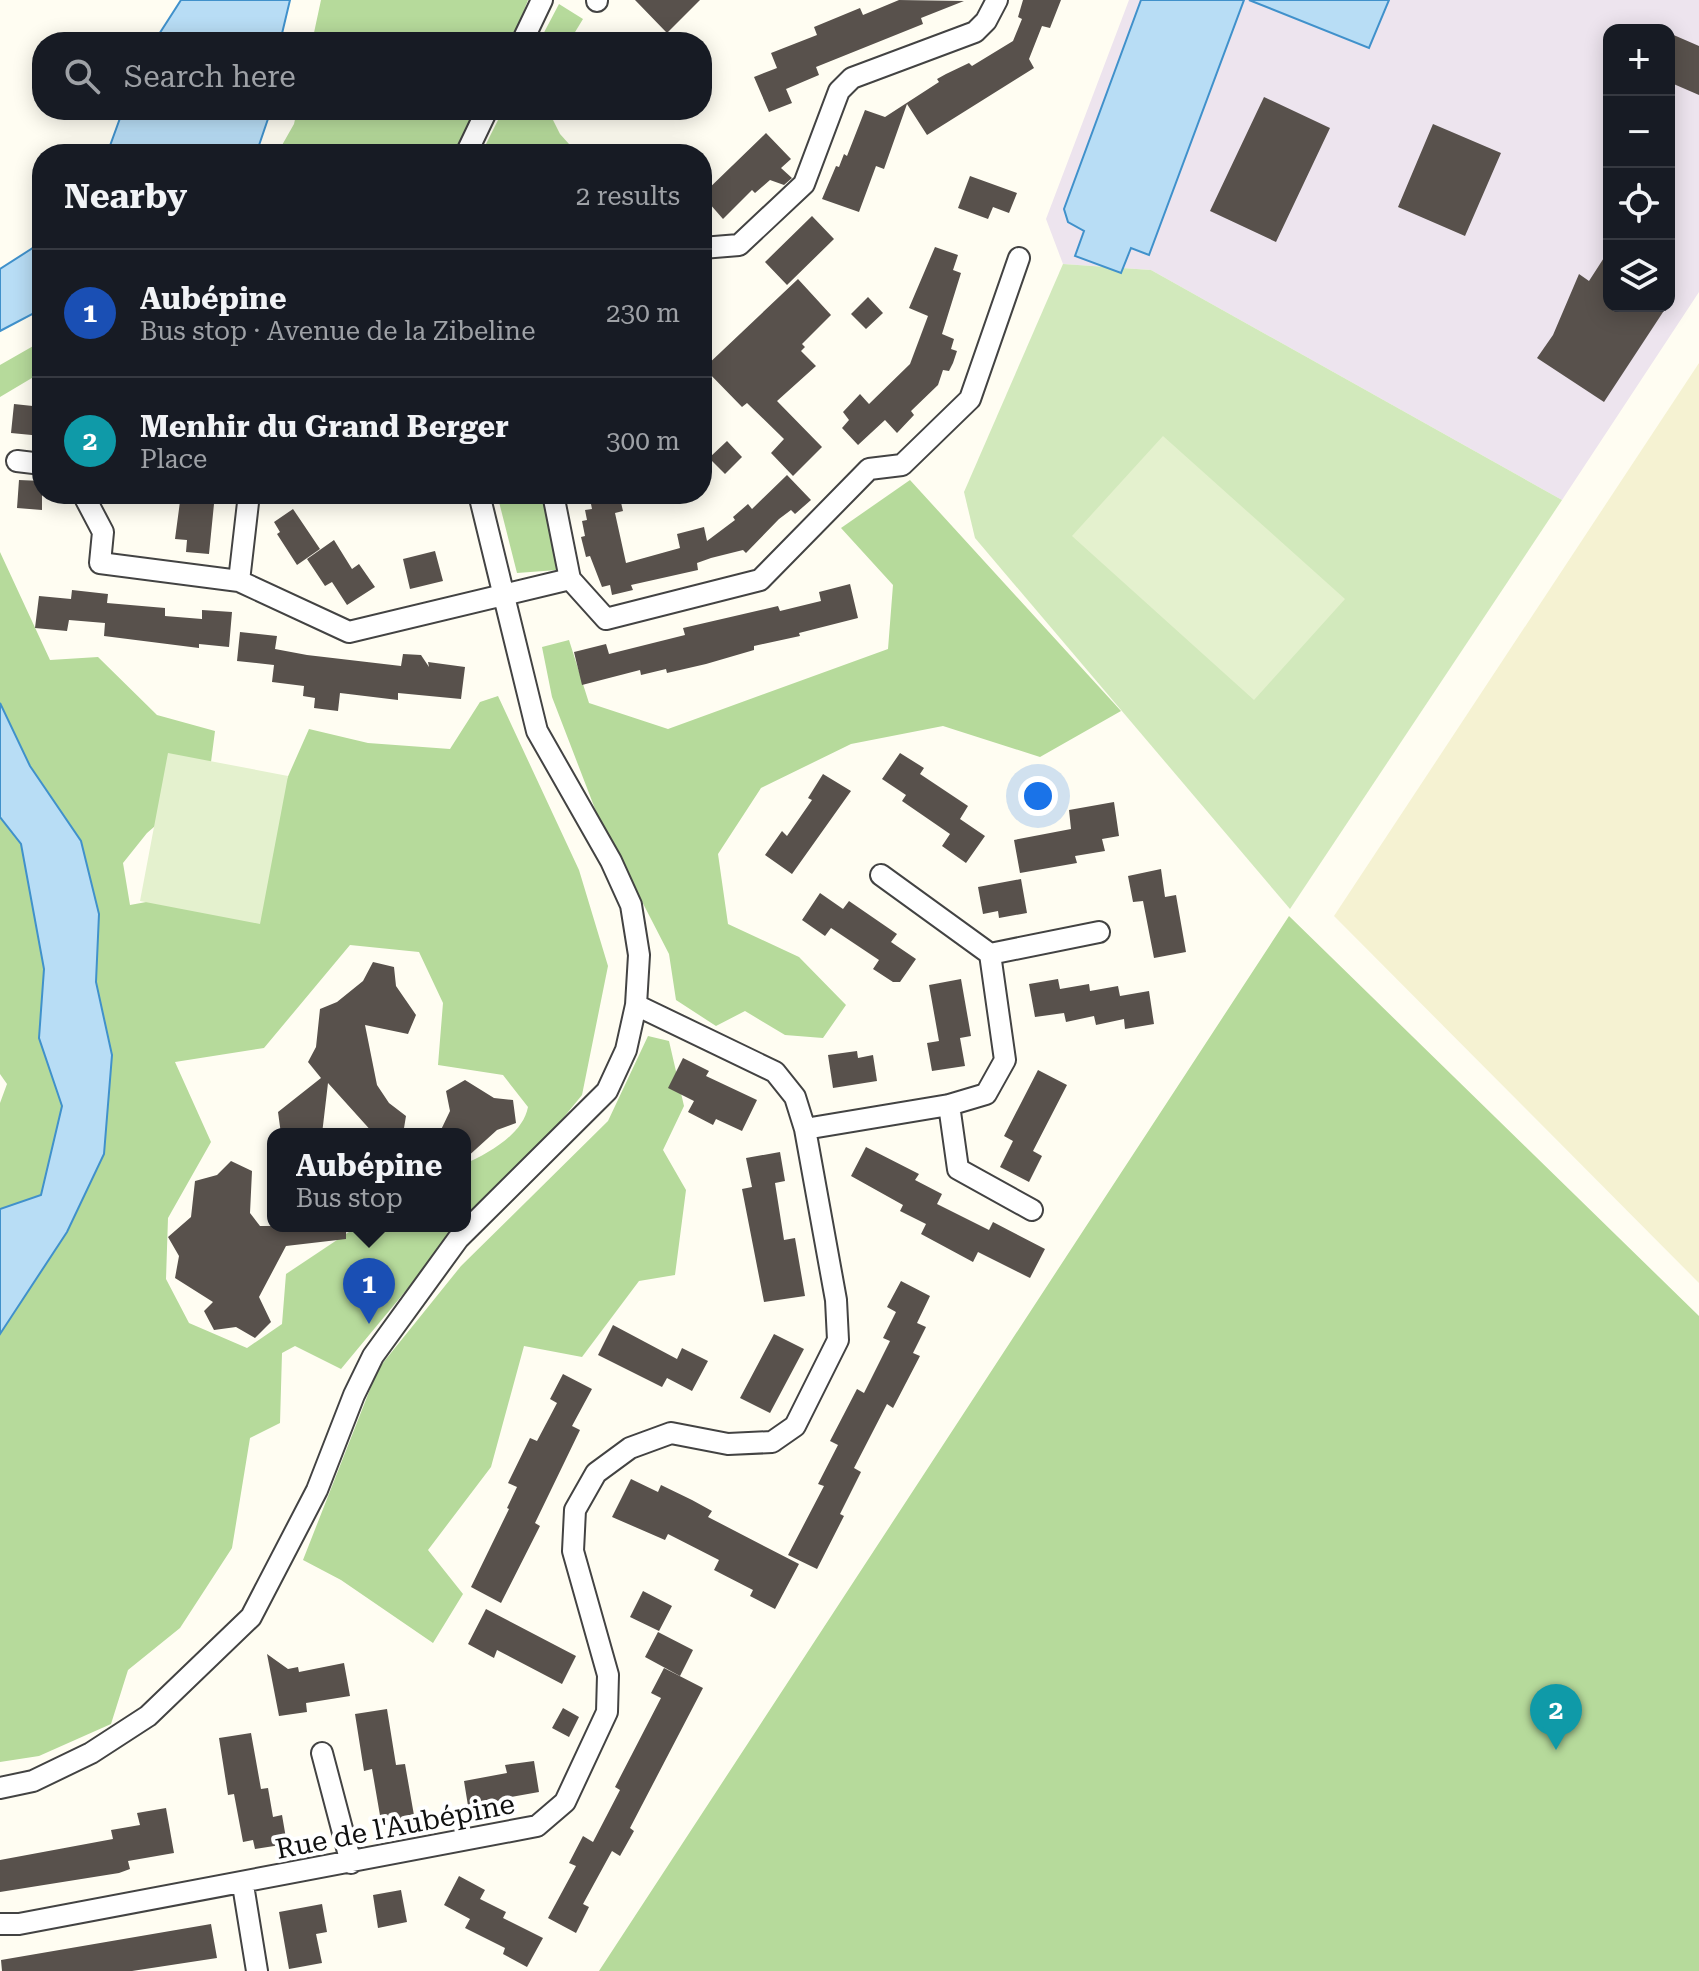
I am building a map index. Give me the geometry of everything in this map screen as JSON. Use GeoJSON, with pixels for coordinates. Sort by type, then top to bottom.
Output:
{"type":"FeatureCollection","features":[{"type":"Feature","properties":{"kind":"street"},"geometry":{"type":"LineString","coordinates":[[527,32],[542,0]]}},
{"type":"Feature","properties":{"kind":"street"},"geometry":{"type":"LineString","coordinates":[[712,247],[739,245],[804,184],[839,91],[852,78],[975,32],[986,21],[997,0]]}},
{"type":"Feature","properties":{"kind":"street"},"geometry":{"type":"LineString","coordinates":[[471,144],[482,120]]}},
{"type":"Feature","properties":{"kind":"street"},"geometry":{"type":"LineString","coordinates":[[555,504],[570,579],[606,619],[760,580],[869,469],[902,465],[970,399],[1019,258]]}},
{"type":"Feature","properties":{"kind":"street"},"geometry":{"type":"LineString","coordinates":[[17,461],[32,463]]}},
{"type":"Feature","properties":{"kind":"street"},"geometry":{"type":"LineString","coordinates":[[88,504],[103,532],[100,563],[239,581],[349,632],[570,579]]}},
{"type":"Feature","properties":{"kind":"street"},"geometry":{"type":"LineString","coordinates":[[239,581],[248,504]]}},
{"type":"Feature","properties":{"kind":"street"},"geometry":{"type":"LineString","coordinates":[[471,1226],[607,1091],[626,1050],[636,1005],[639,938],[631,905],[611,861],[537,731],[482,504]]}},
{"type":"Feature","properties":{"kind":"street"},"geometry":{"type":"LineString","coordinates":[[805,1129],[949,1105],[986,1094],[1005,1060],[990,954],[881,875]]}},
{"type":"Feature","properties":{"kind":"street"},"geometry":{"type":"LineString","coordinates":[[990,954],[1099,932]]}},
{"type":"Feature","properties":{"kind":"street","name":"Rue de l'Aubépine"},"geometry":{"type":"LineString","coordinates":[[0,1924],[19,1924],[243,1885],[537,1826],[565,1802],[607,1712],[608,1675],[573,1551],[575,1510],[596,1473],[630,1448],[671,1433],[728,1444],[772,1442],[795,1426],[838,1340],[836,1300],[805,1129],[795,1097],[775,1072],[636,1005]]}},
{"type":"Feature","properties":{"kind":"street"},"geometry":{"type":"LineString","coordinates":[[949,1105],[958,1169],[1032,1210]]}},
{"type":"Feature","properties":{"kind":"street"},"geometry":{"type":"LineString","coordinates":[[0,1788],[33,1781],[91,1753],[148,1716],[251,1617],[317,1490],[354,1395],[373,1356],[465,1232]]}},
{"type":"Feature","properties":{"kind":"street"},"geometry":{"type":"LineString","coordinates":[[322,1753],[351,1863]]}},
{"type":"Feature","properties":{"kind":"street"},"geometry":{"type":"LineString","coordinates":[[243,1885],[257,1971]]}},
{"type":"Feature","properties":{"kind":"shaded area"},"geometry":{"type":"Polygon","coordinates":[[[1129,0],[1699,0],[1699,292],[1562,500],[1151,270],[1063,264],[1046,219],[1129,0]]]}},
{"type":"Feature","properties":{"kind":"shaded area"},"geometry":{"type":"Polygon","coordinates":[[[1699,363],[1699,1283],[1334,916],[1699,363]]]}},
{"type":"Feature","properties":{"kind":"green space"},"geometry":{"type":"Polygon","coordinates":[[[321,0],[528,0],[516,32],[314,32],[321,0]]]}},
{"type":"Feature","properties":{"kind":"green space"},"geometry":{"type":"Polygon","coordinates":[[[559,4],[583,19],[575,32],[544,32],[559,4]]]}},
{"type":"Feature","properties":{"kind":"green space"},"geometry":{"type":"Polygon","coordinates":[[[295,120],[476,120],[465,144],[283,144],[295,120]]]}},
{"type":"Feature","properties":{"kind":"green space"},"geometry":{"type":"Polygon","coordinates":[[[498,120],[553,120],[569,144],[486,144],[498,120]]]}},
{"type":"Feature","properties":{"kind":"green space"},"geometry":{"type":"Polygon","coordinates":[[[1063,264],[1151,270],[1562,500],[1290,909],[975,538],[964,492],[1063,264]]]}},
{"type":"Feature","properties":{"kind":"green space"},"geometry":{"type":"Polygon","coordinates":[[[32,347],[32,378],[0,397],[0,365],[32,347]]]}},
{"type":"Feature","properties":{"kind":"green space"},"geometry":{"type":"Polygon","coordinates":[[[1163,436],[1345,599],[1254,700],[1072,536],[1163,436]]]}},
{"type":"Feature","properties":{"kind":"green space"},"geometry":{"type":"Polygon","coordinates":[[[910,480],[1121,711],[1040,757],[943,726],[851,744],[761,788],[718,854],[728,924],[799,957],[846,1005],[823,1038],[785,1035],[745,1011],[716,1026],[676,1000],[669,954],[597,814],[552,697],[542,647],[569,640],[589,703],[668,729],[888,649],[893,585],[841,528],[910,480]]]}},
{"type":"Feature","properties":{"kind":"green space"},"geometry":{"type":"Polygon","coordinates":[[[500,504],[550,504],[557,570],[517,573],[500,504]]]}},
{"type":"Feature","properties":{"kind":"green space"},"geometry":{"type":"Polygon","coordinates":[[[0,552],[50,660],[98,657],[157,715],[215,731],[211,762],[193,793],[147,833],[123,863],[130,905],[195,893],[262,835],[309,729],[368,743],[450,749],[480,702],[498,696],[579,870],[608,966],[582,1095],[524,1166],[471,1221],[471,1161],[512,1134],[525,1117],[528,1107],[503,1075],[438,1065],[443,1003],[419,952],[350,945],[264,1048],[175,1062],[211,1142],[168,1218],[166,1279],[189,1323],[247,1348],[282,1324],[286,1274],[349,1232],[461,1232],[413,1282],[341,1369],[295,1346],[282,1353],[280,1423],[250,1438],[232,1548],[180,1628],[128,1670],[111,1724],[39,1756],[0,1762],[0,1103],[7,1084],[0,1074],[0,552]]]}},
{"type":"Feature","properties":{"kind":"green space"},"geometry":{"type":"Polygon","coordinates":[[[168,753],[288,776],[260,924],[140,901],[168,753]]]}},
{"type":"Feature","properties":{"kind":"green space"},"geometry":{"type":"Polygon","coordinates":[[[1289,916],[1699,1316],[1699,1971],[599,1971],[1289,916]]]}},
{"type":"Feature","properties":{"kind":"green space"},"geometry":{"type":"Polygon","coordinates":[[[648,1036],[669,1041],[684,1106],[663,1150],[686,1190],[675,1275],[639,1281],[582,1357],[524,1346],[491,1467],[428,1550],[463,1594],[433,1643],[341,1580],[303,1560],[378,1369],[461,1266],[608,1121],[648,1036]]]}},
{"type":"Feature","properties":{"kind":"water"},"geometry":{"type":"Polygon","coordinates":[[[181,0],[290,0],[282,32],[160,32],[181,0]]]}},
{"type":"Feature","properties":{"kind":"water"},"geometry":{"type":"Polygon","coordinates":[[[1141,0],[1244,0],[1149,255],[1131,248],[1121,273],[1075,256],[1084,231],[1068,222],[1064,209],[1141,0]]]}},
{"type":"Feature","properties":{"kind":"water"},"geometry":{"type":"Polygon","coordinates":[[[1249,0],[1389,0],[1369,48],[1249,0]]]}},
{"type":"Feature","properties":{"kind":"water"},"geometry":{"type":"Polygon","coordinates":[[[119,120],[268,120],[259,144],[111,144],[119,120]]]}},
{"type":"Feature","properties":{"kind":"water"},"geometry":{"type":"Polygon","coordinates":[[[32,248],[32,314],[0,331],[0,269],[32,248]]]}},
{"type":"Feature","properties":{"kind":"water"},"geometry":{"type":"Polygon","coordinates":[[[0,703],[30,766],[81,841],[99,914],[96,982],[112,1055],[104,1154],[67,1232],[0,1334],[0,1209],[41,1195],[62,1106],[39,1038],[44,969],[21,844],[0,817],[0,703]]]}},
{"type":"Feature","properties":{"kind":"building"},"geometry":{"type":"Polygon","coordinates":[[[635,0],[700,0],[668,32],[635,0]]]}},
{"type":"Feature","properties":{"kind":"building"},"geometry":{"type":"Polygon","coordinates":[[[899,0],[964,1],[921,18],[923,24],[816,67],[819,75],[786,89],[792,103],[769,112],[754,77],[777,68],[771,53],[817,35],[814,27],[860,8],[863,15],[899,0]]]}},
{"type":"Feature","properties":{"kind":"building"},"geometry":{"type":"Polygon","coordinates":[[[1023,0],[1061,0],[1050,28],[1042,26],[1029,59],[1034,68],[927,135],[907,104],[884,169],[876,166],[859,212],[822,199],[836,166],[839,167],[844,154],[847,156],[865,110],[885,117],[939,82],[937,79],[969,63],[972,66],[1013,41],[1022,19],[1018,17],[1023,0]]]}},
{"type":"Feature","properties":{"kind":"building"},"geometry":{"type":"Polygon","coordinates":[[[1675,36],[1699,46],[1699,95],[1675,85],[1675,36]]]}},
{"type":"Feature","properties":{"kind":"building"},"geometry":{"type":"Polygon","coordinates":[[[1264,97],[1330,128],[1276,242],[1210,211],[1264,97]]]}},
{"type":"Feature","properties":{"kind":"building"},"geometry":{"type":"Polygon","coordinates":[[[1433,124],[1501,153],[1465,236],[1398,207],[1433,124]]]}},
{"type":"Feature","properties":{"kind":"building"},"geometry":{"type":"Polygon","coordinates":[[[766,133],[791,159],[781,168],[792,178],[784,185],[770,180],[755,193],[752,190],[723,219],[712,206],[712,185],[766,133]]]}},
{"type":"Feature","properties":{"kind":"building"},"geometry":{"type":"Polygon","coordinates":[[[970,176],[1017,193],[1009,213],[993,207],[988,219],[958,208],[970,176]]]}},
{"type":"Feature","properties":{"kind":"building"},"geometry":{"type":"Polygon","coordinates":[[[812,216],[834,239],[787,285],[765,262],[812,216]]]}},
{"type":"Feature","properties":{"kind":"building"},"geometry":{"type":"Polygon","coordinates":[[[935,247],[958,255],[953,270],[961,273],[942,334],[954,339],[951,349],[957,351],[953,363],[949,371],[943,370],[938,385],[911,411],[914,415],[897,433],[885,420],[858,445],[842,428],[849,420],[843,412],[860,394],[869,404],[910,364],[928,316],[909,308],[935,247]]]}},
{"type":"Feature","properties":{"kind":"building"},"geometry":{"type":"Polygon","coordinates":[[[1603,259],[1603,312],[1663,312],[1604,402],[1537,358],[1553,335],[1579,274],[1589,281],[1603,259]]]}},
{"type":"Feature","properties":{"kind":"building"},"geometry":{"type":"Polygon","coordinates":[[[798,279],[831,315],[802,344],[805,347],[801,351],[816,366],[777,401],[822,447],[793,476],[771,453],[784,439],[747,403],[742,407],[712,376],[712,360],[798,279]]]}},
{"type":"Feature","properties":{"kind":"building"},"geometry":{"type":"Polygon","coordinates":[[[868,297],[883,313],[866,329],[851,314],[868,297]]]}},
{"type":"Feature","properties":{"kind":"building"},"geometry":{"type":"Polygon","coordinates":[[[14,404],[32,406],[32,435],[11,433],[14,404]]]}},
{"type":"Feature","properties":{"kind":"building"},"geometry":{"type":"Polygon","coordinates":[[[727,441],[742,457],[725,474],[712,461],[712,455],[727,441]]]}},
{"type":"Feature","properties":{"kind":"building"},"geometry":{"type":"Polygon","coordinates":[[[787,475],[811,500],[795,514],[791,510],[779,519],[746,553],[743,550],[711,558],[697,563],[698,570],[631,585],[633,590],[612,595],[610,585],[602,587],[590,556],[586,557],[581,537],[585,536],[582,521],[587,520],[585,510],[592,509],[591,504],[621,504],[623,511],[615,513],[626,563],[680,548],[677,534],[704,527],[707,541],[735,520],[733,517],[748,504],[752,509],[787,475]]]}},
{"type":"Feature","properties":{"kind":"building"},"geometry":{"type":"Polygon","coordinates":[[[19,480],[32,481],[32,504],[42,504],[42,510],[17,508],[19,480]]]}},
{"type":"Feature","properties":{"kind":"building"},"geometry":{"type":"Polygon","coordinates":[[[180,504],[214,504],[209,554],[186,552],[187,540],[175,539],[180,504]]]}},
{"type":"Feature","properties":{"kind":"building"},"geometry":{"type":"Polygon","coordinates":[[[293,509],[320,549],[297,565],[277,534],[280,532],[274,522],[293,509]]]}},
{"type":"Feature","properties":{"kind":"building"},"geometry":{"type":"Polygon","coordinates":[[[334,540],[352,569],[359,564],[375,587],[347,605],[332,582],[325,586],[307,559],[334,540]]]}},
{"type":"Feature","properties":{"kind":"building"},"geometry":{"type":"Polygon","coordinates":[[[435,551],[443,581],[410,589],[403,559],[435,551]]]}},
{"type":"Feature","properties":{"kind":"building"},"geometry":{"type":"Polygon","coordinates":[[[850,584],[858,618],[754,646],[754,650],[706,664],[667,673],[666,669],[641,675],[640,670],[582,685],[574,652],[606,644],[609,654],[685,635],[683,628],[778,606],[780,611],[821,601],[819,592],[850,584]]]}},
{"type":"Feature","properties":{"kind":"building"},"geometry":{"type":"Polygon","coordinates":[[[72,590],[108,594],[107,603],[165,608],[165,616],[202,619],[202,610],[232,612],[229,647],[199,644],[199,648],[104,636],[105,623],[69,620],[67,631],[35,628],[39,596],[71,599],[72,590]]]}},
{"type":"Feature","properties":{"kind":"building"},"geometry":{"type":"Polygon","coordinates":[[[240,632],[277,636],[275,649],[307,655],[401,666],[403,654],[421,655],[429,667],[428,662],[465,667],[461,699],[398,693],[398,700],[340,693],[338,711],[314,708],[315,698],[303,696],[304,686],[272,682],[274,665],[237,661],[240,632]]]}},
{"type":"Feature","properties":{"kind":"building"},"geometry":{"type":"Polygon","coordinates":[[[900,753],[924,768],[920,774],[968,806],[960,819],[985,836],[966,863],[942,846],[950,834],[902,801],[906,795],[882,779],[900,753]]]}},
{"type":"Feature","properties":{"kind":"building"},"geometry":{"type":"Polygon","coordinates":[[[823,774],[851,791],[792,874],[765,855],[782,831],[787,836],[812,800],[808,798],[823,774]]]}},
{"type":"Feature","properties":{"kind":"building"},"geometry":{"type":"Polygon","coordinates":[[[1114,802],[1119,836],[1102,839],[1105,851],[1075,856],[1077,863],[1020,873],[1014,840],[1071,829],[1069,810],[1114,802]]]}},
{"type":"Feature","properties":{"kind":"building"},"geometry":{"type":"Polygon","coordinates":[[[1161,869],[1165,897],[1176,895],[1186,952],[1154,958],[1143,901],[1133,902],[1128,876],[1161,869]]]}},
{"type":"Feature","properties":{"kind":"building"},"geometry":{"type":"Polygon","coordinates":[[[1021,879],[1027,913],[999,918],[998,911],[983,914],[978,887],[1021,879]]]}},
{"type":"Feature","properties":{"kind":"building"},"geometry":{"type":"Polygon","coordinates":[[[820,893],[843,909],[849,901],[897,934],[891,942],[916,959],[900,982],[893,982],[873,969],[879,960],[831,928],[825,936],[802,920],[820,893]]]}},
{"type":"Feature","properties":{"kind":"building"},"geometry":{"type":"Polygon","coordinates":[[[373,962],[394,967],[396,986],[416,1015],[408,1034],[365,1025],[377,1085],[389,1103],[406,1116],[404,1128],[369,1128],[328,1083],[323,1128],[280,1128],[278,1112],[321,1078],[308,1062],[316,1047],[320,1009],[337,1002],[363,981],[373,962]]]}},
{"type":"Feature","properties":{"kind":"building"},"geometry":{"type":"Polygon","coordinates":[[[961,979],[971,1036],[960,1038],[965,1066],[932,1071],[927,1043],[939,1041],[929,985],[961,979]]]}},
{"type":"Feature","properties":{"kind":"building"},"geometry":{"type":"Polygon","coordinates":[[[1058,979],[1060,989],[1089,984],[1090,991],[1118,986],[1120,996],[1149,991],[1154,1024],[1125,1029],[1124,1019],[1096,1025],[1094,1016],[1066,1022],[1064,1013],[1035,1017],[1029,984],[1058,979]]]}},
{"type":"Feature","properties":{"kind":"building"},"geometry":{"type":"Polygon","coordinates":[[[857,1051],[858,1058],[873,1055],[877,1081],[833,1088],[828,1055],[857,1051]]]}},
{"type":"Feature","properties":{"kind":"building"},"geometry":{"type":"Polygon","coordinates":[[[683,1058],[709,1071],[706,1076],[757,1100],[742,1131],[716,1119],[713,1125],[688,1112],[694,1101],[668,1088],[683,1058]]]}},
{"type":"Feature","properties":{"kind":"building"},"geometry":{"type":"Polygon","coordinates":[[[1038,1070],[1067,1085],[1033,1151],[1042,1156],[1029,1182],[1000,1167],[1013,1141],[1004,1136],[1038,1070]]]}},
{"type":"Feature","properties":{"kind":"building"},"geometry":{"type":"Polygon","coordinates":[[[465,1080],[494,1098],[513,1100],[516,1123],[497,1130],[471,1154],[471,1128],[442,1128],[450,1111],[446,1091],[465,1080]]]}},
{"type":"Feature","properties":{"kind":"building"},"geometry":{"type":"Polygon","coordinates":[[[866,1147],[919,1174],[915,1180],[942,1194],[937,1204],[989,1230],[993,1222],[1045,1249],[1030,1278],[978,1252],[973,1262],[921,1234],[926,1224],[900,1211],[903,1205],[851,1176],[866,1147]]]}},
{"type":"Feature","properties":{"kind":"building"},"geometry":{"type":"Polygon","coordinates":[[[780,1152],[785,1181],[775,1183],[784,1240],[795,1238],[805,1296],[764,1302],[742,1189],[752,1187],[746,1158],[780,1152]]]}},
{"type":"Feature","properties":{"kind":"building"},"geometry":{"type":"Polygon","coordinates":[[[231,1161],[252,1171],[250,1213],[260,1226],[267,1226],[267,1232],[346,1232],[346,1239],[286,1246],[259,1297],[271,1322],[255,1338],[236,1327],[214,1330],[204,1311],[213,1302],[175,1278],[179,1256],[168,1237],[191,1217],[195,1181],[217,1175],[231,1161]]]}},
{"type":"Feature","properties":{"kind":"building"},"geometry":{"type":"Polygon","coordinates":[[[901,1281],[930,1296],[917,1323],[926,1327],[913,1353],[920,1356],[893,1408],[887,1404],[854,1468],[861,1472],[840,1514],[844,1516],[817,1569],[788,1555],[824,1486],[818,1484],[838,1445],[830,1441],[857,1389],[864,1393],[890,1341],[883,1338],[896,1312],[887,1307],[901,1281]]]}},
{"type":"Feature","properties":{"kind":"building"},"geometry":{"type":"Polygon","coordinates":[[[613,1325],[677,1359],[682,1348],[708,1361],[692,1391],[667,1378],[662,1387],[598,1355],[613,1325]]]}},
{"type":"Feature","properties":{"kind":"building"},"geometry":{"type":"Polygon","coordinates":[[[774,1334],[804,1349],[770,1413],[740,1398],[774,1334]]]}},
{"type":"Feature","properties":{"kind":"building"},"geometry":{"type":"Polygon","coordinates":[[[563,1374],[592,1389],[572,1426],[580,1430],[535,1523],[540,1526],[501,1603],[471,1587],[517,1487],[508,1483],[530,1438],[537,1441],[557,1403],[550,1399],[563,1374]]]}},
{"type":"Feature","properties":{"kind":"building"},"geometry":{"type":"Polygon","coordinates":[[[631,1479],[658,1492],[661,1485],[692,1500],[712,1511],[708,1517],[799,1564],[775,1609],[750,1596],[753,1590],[714,1570],[719,1560],[668,1534],[665,1540],[612,1517],[631,1479]]]}},
{"type":"Feature","properties":{"kind":"building"},"geometry":{"type":"Polygon","coordinates":[[[643,1591],[672,1606],[659,1631],[630,1617],[643,1591]]]}},
{"type":"Feature","properties":{"kind":"building"},"geometry":{"type":"Polygon","coordinates":[[[486,1609],[576,1656],[562,1684],[497,1650],[494,1658],[468,1644],[486,1609]]]}},
{"type":"Feature","properties":{"kind":"building"},"geometry":{"type":"Polygon","coordinates":[[[658,1632],[693,1650],[680,1676],[645,1657],[658,1632]]]}},
{"type":"Feature","properties":{"kind":"building"},"geometry":{"type":"Polygon","coordinates":[[[267,1654],[288,1669],[298,1667],[299,1672],[344,1663],[350,1696],[306,1703],[307,1712],[279,1716],[267,1654]]]}},
{"type":"Feature","properties":{"kind":"building"},"geometry":{"type":"Polygon","coordinates":[[[664,1668],[703,1688],[630,1828],[634,1831],[620,1856],[612,1851],[583,1904],[589,1907],[576,1933],[548,1918],[576,1866],[569,1863],[583,1836],[593,1842],[620,1790],[615,1787],[661,1698],[651,1693],[664,1668]]]}},
{"type":"Feature","properties":{"kind":"building"},"geometry":{"type":"Polygon","coordinates":[[[563,1708],[579,1717],[569,1737],[552,1728],[563,1708]]]}},
{"type":"Feature","properties":{"kind":"building"},"geometry":{"type":"Polygon","coordinates":[[[387,1709],[396,1765],[405,1764],[415,1821],[382,1827],[372,1769],[364,1771],[355,1714],[387,1709]]]}},
{"type":"Feature","properties":{"kind":"building"},"geometry":{"type":"Polygon","coordinates":[[[251,1733],[261,1789],[268,1788],[273,1817],[282,1815],[287,1844],[255,1849],[253,1840],[243,1842],[234,1794],[228,1795],[219,1738],[251,1733]]]}},
{"type":"Feature","properties":{"kind":"building"},"geometry":{"type":"Polygon","coordinates":[[[534,1761],[539,1792],[511,1797],[512,1805],[469,1812],[464,1781],[507,1773],[505,1765],[534,1761]]]}},
{"type":"Feature","properties":{"kind":"building"},"geometry":{"type":"Polygon","coordinates":[[[166,1808],[174,1853],[128,1861],[130,1869],[119,1873],[0,1892],[0,1860],[113,1839],[111,1830],[140,1825],[137,1813],[166,1808]]]}},
{"type":"Feature","properties":{"kind":"building"},"geometry":{"type":"Polygon","coordinates":[[[459,1876],[485,1890],[480,1899],[506,1912],[503,1918],[543,1938],[527,1967],[503,1954],[505,1948],[465,1928],[470,1919],[444,1905],[459,1876]]]}},
{"type":"Feature","properties":{"kind":"building"},"geometry":{"type":"Polygon","coordinates":[[[401,1890],[407,1922],[378,1928],[373,1895],[401,1890]]]}},
{"type":"Feature","properties":{"kind":"building"},"geometry":{"type":"Polygon","coordinates":[[[322,1904],[327,1932],[316,1934],[322,1963],[289,1969],[279,1912],[322,1904]]]}},
{"type":"Feature","properties":{"kind":"building"},"geometry":{"type":"Polygon","coordinates":[[[211,1924],[217,1958],[132,1971],[2,1971],[1,1960],[211,1924]]]}},
{"type":"Feature","properties":{"kind":"place","name":"Aubépine"},"geometry":{"type":"Point","coordinates":[369,1324]}},
{"type":"Feature","properties":{"kind":"place","name":"Menhir du Grand Berger"},"geometry":{"type":"Point","coordinates":[1556,1750]}}]}
